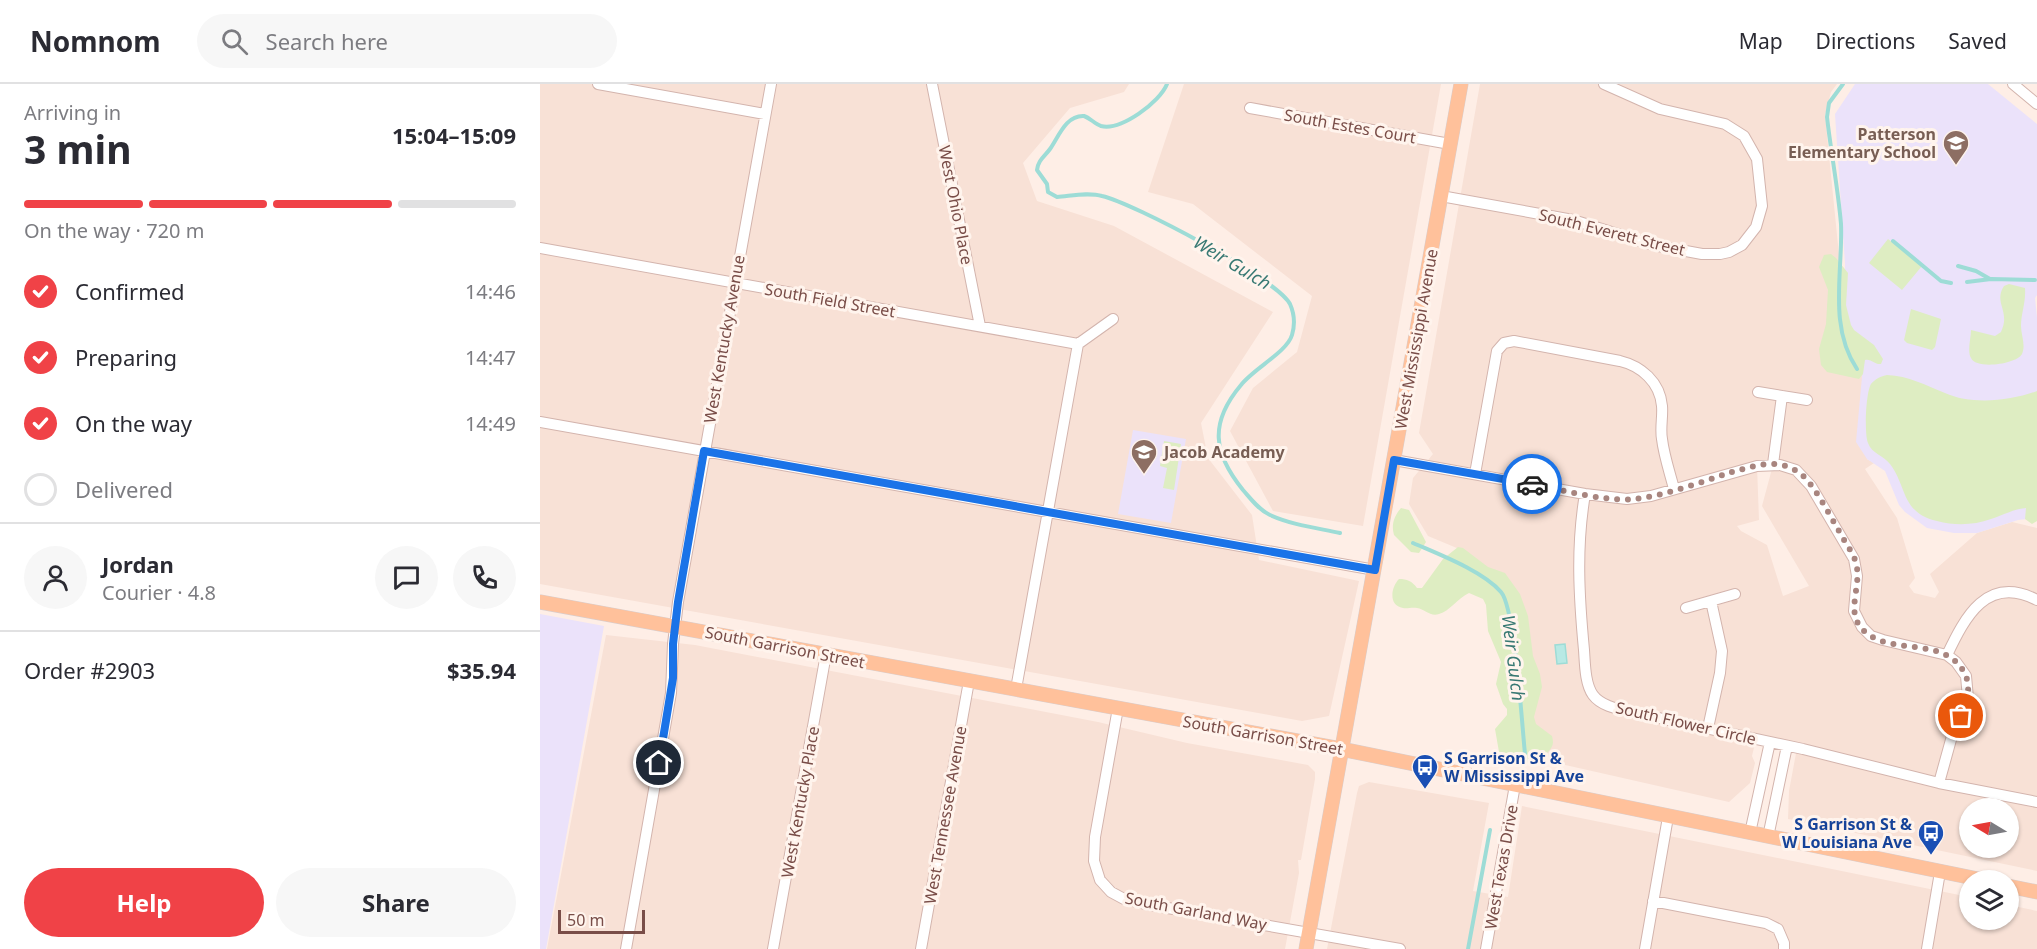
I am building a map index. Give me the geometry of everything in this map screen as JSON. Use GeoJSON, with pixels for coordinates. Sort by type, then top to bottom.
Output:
{"type":"FeatureCollection","features":[{"type":"Feature","properties":{"kind":"main road","name":"West Mississippi Avenue"},"geometry":{"type":"LineString","coordinates":[[1306,949],[1461,84]]}},
{"type":"Feature","properties":{"kind":"main road","name":"South Garrison Street"},"geometry":{"type":"LineString","coordinates":[[540,602],[1341,749],[1959,876]]}},
{"type":"Feature","properties":{"kind":"main road"},"geometry":{"type":"LineString","coordinates":[[2019,888],[2037,892]]}},
{"type":"Feature","properties":{"kind":"street"},"geometry":{"type":"LineString","coordinates":[[598,84],[765,114]]}},
{"type":"Feature","properties":{"kind":"street","name":"West Kentucky Avenue"},"geometry":{"type":"LineString","coordinates":[[626,949],[671,693],[675,626],[704,451],[771,84]]}},
{"type":"Feature","properties":{"kind":"street","name":"West Ohio Place"},"geometry":{"type":"LineString","coordinates":[[932,84],[980,326]]}},
{"type":"Feature","properties":{"kind":"street","name":"South Everett Street"},"geometry":{"type":"LineString","coordinates":[[1441,196],[1573,220],[1653,245],[1713,255],[1729,252],[1742,245],[1753,232],[1761,210],[1758,159],[1750,143],[1740,132],[1723,123],[1659,108],[1604,84]]}},
{"type":"Feature","properties":{"kind":"street"},"geometry":{"type":"LineString","coordinates":[[2013,84],[2037,104]]}},
{"type":"Feature","properties":{"kind":"street","name":"South Estes Court"},"geometry":{"type":"LineString","coordinates":[[1250,108],[1450,144]]}},
{"type":"Feature","properties":{"kind":"street","name":"South Field Street"},"geometry":{"type":"LineString","coordinates":[[540,248],[1078,345]]}},
{"type":"Feature","properties":{"kind":"street"},"geometry":{"type":"LineString","coordinates":[[1016,689],[1078,345],[1113,319]]}},
{"type":"Feature","properties":{"kind":"street"},"geometry":{"type":"LineString","coordinates":[[1474,474],[1497,351],[1504,343],[1514,341],[1620,360],[1635,365],[1649,376],[1660,397],[1662,437],[1674,489]]}},
{"type":"Feature","properties":{"kind":"street"},"geometry":{"type":"LineString","coordinates":[[1758,392],[1807,400]]}},
{"type":"Feature","properties":{"kind":"street"},"geometry":{"type":"LineString","coordinates":[[1773,464],[1782,396]]}},
{"type":"Feature","properties":{"kind":"street"},"geometry":{"type":"LineString","coordinates":[[540,422],[1375,570]]}},
{"type":"Feature","properties":{"kind":"street"},"geometry":{"type":"LineString","coordinates":[[1394,460],[1585,494],[1632,499],[1750,467],[1773,464],[1790,468],[1806,479],[1851,551],[1857,570],[1854,611],[1862,627],[1876,638],[1947,655],[1964,673],[1968,694],[1948,748],[1939,783]]}},
{"type":"Feature","properties":{"kind":"street","name":"South Flower Circle"},"geometry":{"type":"LineString","coordinates":[[1585,494],[1579,534],[1579,587],[1586,669],[1592,693],[1602,702],[1615,708],[1770,742],[1939,783],[2037,802]]}},
{"type":"Feature","properties":{"kind":"street"},"geometry":{"type":"LineString","coordinates":[[1947,655],[1970,612],[1986,598],[2012,592],[2037,600]]}},
{"type":"Feature","properties":{"kind":"street"},"geometry":{"type":"LineString","coordinates":[[1686,608],[1735,594]]}},
{"type":"Feature","properties":{"kind":"street"},"geometry":{"type":"LineString","coordinates":[[1708,728],[1722,651],[1712,601]]}},
{"type":"Feature","properties":{"kind":"street","name":"West Kentucky Place"},"geometry":{"type":"LineString","coordinates":[[773,949],[826,654]]}},
{"type":"Feature","properties":{"kind":"street","name":"West Tennessee Avenue"},"geometry":{"type":"LineString","coordinates":[[921,949],[969,681]]}},
{"type":"Feature","properties":{"kind":"street","name":"South Garland Way"},"geometry":{"type":"LineString","coordinates":[[1118,708],[1093,849],[1097,873],[1106,887],[1118,897],[1137,902],[1400,949]]}},
{"type":"Feature","properties":{"kind":"street","name":"South Flower Circle"},"geometry":{"type":"LineString","coordinates":[[1750,833],[1770,742]]}},
{"type":"Feature","properties":{"kind":"street"},"geometry":{"type":"LineString","coordinates":[[1768,837],[1787,746]]}},
{"type":"Feature","properties":{"kind":"street","name":"West Texas Drive"},"geometry":{"type":"LineString","coordinates":[[1486,949],[1515,785]]}},
{"type":"Feature","properties":{"kind":"street"},"geometry":{"type":"LineString","coordinates":[[1645,949],[1668,817]]}},
{"type":"Feature","properties":{"kind":"street"},"geometry":{"type":"LineString","coordinates":[[1927,949],[1940,872]]}},
{"type":"Feature","properties":{"kind":"street"},"geometry":{"type":"LineString","coordinates":[[1653,901],[1766,923],[1778,929],[1784,949]]}},
{"type":"Feature","properties":{"kind":"shaded area"},"geometry":{"type":"Polygon","coordinates":[[[540,84],[1129,84],[1124,92],[1070,108],[1023,163],[1037,201],[1114,226],[1273,312],[1201,423],[1208,458],[1252,515],[1259,560],[1359,581],[1329,716],[1302,721],[540,584],[540,84]]]}},
{"type":"Feature","properties":{"kind":"shaded area"},"geometry":{"type":"Polygon","coordinates":[[[1184,84],[1441,84],[1363,526],[1273,511],[1230,431],[1253,388],[1297,352],[1312,296],[1193,204],[1148,192],[1184,84]]]}},
{"type":"Feature","properties":{"kind":"shaded area"},"geometry":{"type":"Polygon","coordinates":[[[1480,84],[1837,84],[1831,92],[1825,115],[1844,305],[1863,366],[1867,459],[1874,463],[1865,469],[1897,518],[1915,578],[1909,586],[1914,593],[1935,598],[1939,592],[1930,574],[1977,533],[2012,522],[2037,528],[2037,871],[1975,858],[2019,858],[2019,798],[1959,798],[1959,855],[1788,819],[1789,791],[1797,748],[1756,739],[1752,756],[1755,763],[1750,783],[1729,802],[1552,762],[1532,725],[1521,635],[1464,551],[1428,536],[1409,504],[1413,478],[1433,454],[1419,433],[1480,84]],[[1773,465],[1757,466],[1759,520],[1737,526],[1741,531],[1767,545],[1783,596],[1809,586],[1762,506],[1773,465]]]}},
{"type":"Feature","properties":{"kind":"shaded area"},"geometry":{"type":"Polygon","coordinates":[[[1855,84],[1988,84],[2037,124],[2037,295],[2035,298],[2037,317],[2037,518],[2018,520],[1977,533],[1954,533],[1927,528],[1899,505],[1885,471],[1867,459],[1856,442],[1863,366],[1844,305],[1845,264],[1835,114],[1855,84]]]}},
{"type":"Feature","properties":{"kind":"shaded area"},"geometry":{"type":"Polygon","coordinates":[[[1133,430],[1186,439],[1171,523],[1118,514],[1133,430]]]}},
{"type":"Feature","properties":{"kind":"shaded area"},"geometry":{"type":"Polygon","coordinates":[[[540,614],[604,626],[546,949],[540,949],[540,614]]]}},
{"type":"Feature","properties":{"kind":"shaded area"},"geometry":{"type":"Polygon","coordinates":[[[606,635],[695,645],[1098,722],[1187,743],[1308,765],[1315,772],[1315,779],[1301,860],[1298,860],[1299,873],[1285,949],[547,949],[606,635]]]}},
{"type":"Feature","properties":{"kind":"shaded area"},"geometry":{"type":"Polygon","coordinates":[[[1369,782],[1489,803],[1473,891],[1508,897],[1522,806],[1959,895],[1959,930],[2019,930],[2019,907],[2037,911],[2037,949],[1327,949],[1359,786],[1369,782]]]}},
{"type":"Feature","properties":{"kind":"green space"},"geometry":{"type":"Polygon","coordinates":[[[1888,239],[1922,266],[1902,290],[1869,263],[1888,239]]]}},
{"type":"Feature","properties":{"kind":"green space"},"geometry":{"type":"Polygon","coordinates":[[[1831,254],[1848,273],[1846,305],[1851,325],[1854,330],[1874,345],[1883,359],[1881,364],[1865,360],[1863,374],[1859,379],[1827,372],[1821,365],[1819,349],[1826,324],[1828,290],[1819,267],[1824,255],[1831,254]]]}},
{"type":"Feature","properties":{"kind":"green space"},"geometry":{"type":"Polygon","coordinates":[[[2009,284],[2025,288],[2021,321],[2024,347],[2022,354],[2019,358],[2005,363],[1988,365],[1974,362],[1969,352],[1971,330],[1995,336],[2001,332],[2004,318],[2000,297],[2004,286],[2009,284]]]}},
{"type":"Feature","properties":{"kind":"green space"},"geometry":{"type":"Polygon","coordinates":[[[1911,309],[1941,319],[1935,347],[1932,350],[1907,343],[1904,340],[1911,309]]]}},
{"type":"Feature","properties":{"kind":"green space"},"geometry":{"type":"Polygon","coordinates":[[[1887,375],[1910,379],[1955,397],[1967,399],[2003,399],[2037,391],[2037,521],[2032,524],[2025,519],[2026,508],[1971,524],[1937,521],[1917,512],[1906,498],[1890,464],[1872,450],[1868,443],[1866,413],[1869,388],[1874,381],[1887,375]]]}},
{"type":"Feature","properties":{"kind":"green space"},"geometry":{"type":"Polygon","coordinates":[[[1164,441],[1181,444],[1174,490],[1163,488],[1167,468],[1160,466],[1164,441]]]}},
{"type":"Feature","properties":{"kind":"green space"},"geometry":{"type":"Polygon","coordinates":[[[1401,508],[1409,510],[1426,542],[1419,553],[1411,552],[1394,535],[1394,521],[1401,508]]]}},
{"type":"Feature","properties":{"kind":"green space"},"geometry":{"type":"Polygon","coordinates":[[[1458,547],[1463,548],[1488,567],[1505,573],[1520,594],[1528,616],[1533,656],[1542,687],[1534,717],[1536,724],[1552,736],[1553,741],[1549,751],[1535,761],[1517,761],[1499,752],[1495,729],[1507,715],[1507,709],[1496,684],[1501,662],[1488,631],[1486,605],[1483,599],[1469,593],[1447,610],[1436,615],[1417,608],[1398,607],[1393,600],[1393,591],[1399,579],[1409,581],[1417,588],[1422,588],[1443,559],[1458,547]]]}},
{"type":"Feature","properties":{"kind":"water"},"geometry":{"type":"Polygon","coordinates":[[[1565,644],[1567,663],[1557,664],[1555,645],[1565,644]]]}},
{"type":"Feature","properties":{"kind":"waterway","name":"Weir Gulch"},"geometry":{"type":"LineString","coordinates":[[1167,84],[1157,99],[1148,107],[1119,124],[1101,126],[1084,116],[1072,119],[1040,161],[1037,170],[1047,184],[1048,192],[1057,197],[1097,195],[1143,212],[1233,261],[1279,292],[1290,304],[1294,319],[1292,335],[1284,348],[1246,379],[1231,399],[1220,425],[1221,451],[1233,476],[1243,490],[1266,513],[1296,524],[1340,533]]}},
{"type":"Feature","properties":{"kind":"waterway"},"geometry":{"type":"LineString","coordinates":[[1843,84],[1829,103],[1827,117],[1841,224],[1840,317],[1848,352],[1857,369]]}},
{"type":"Feature","properties":{"kind":"waterway"},"geometry":{"type":"LineString","coordinates":[[1893,241],[1941,281],[1951,283]]}},
{"type":"Feature","properties":{"kind":"waterway"},"geometry":{"type":"LineString","coordinates":[[1958,266],[1976,271],[1990,279]]}},
{"type":"Feature","properties":{"kind":"waterway"},"geometry":{"type":"LineString","coordinates":[[1967,282],[1991,279],[2035,280]]}},
{"type":"Feature","properties":{"kind":"waterway","name":"Weir Gulch"},"geometry":{"type":"LineString","coordinates":[[1413,543],[1472,570],[1501,592],[1506,602],[1514,643],[1525,754]]}},
{"type":"Feature","properties":{"kind":"waterway","name":"Weir Gulch"},"geometry":{"type":"LineString","coordinates":[[1468,949],[1490,830]]}},
{"type":"Feature","properties":{"kind":"way so far"},"geometry":{"type":"LineString","coordinates":[[1532,484],[1618,499],[1632,499],[1663,493],[1765,464],[1787,466],[1796,470],[1811,486],[1851,551],[1856,565],[1857,576],[1853,605],[1858,623],[1870,636],[1947,655],[1956,662],[1966,676],[1968,686],[1968,698],[1961,716]]}},
{"type":"Feature","properties":{"kind":"place","name":"Patterson Elementary School"},"geometry":{"type":"Point","coordinates":[1956,166]}},
{"type":"Feature","properties":{"kind":"place","name":"Jacob Academy"},"geometry":{"type":"Point","coordinates":[1144,475]}},
{"type":"Feature","properties":{"kind":"place","name":"S Garrison St & W Mississippi Ave"},"geometry":{"type":"Point","coordinates":[1425,790]}},
{"type":"Feature","properties":{"kind":"place","name":"S Garrison St & W Louisiana Ave"},"geometry":{"type":"Point","coordinates":[1931,856]}},
{"type":"Feature","properties":{"kind":"route"},"geometry":{"type":"LineString","coordinates":[[659,763],[673,678],[673,644],[678,602],[704,451],[1375,570],[1394,460],[1532,484]]}}]}
